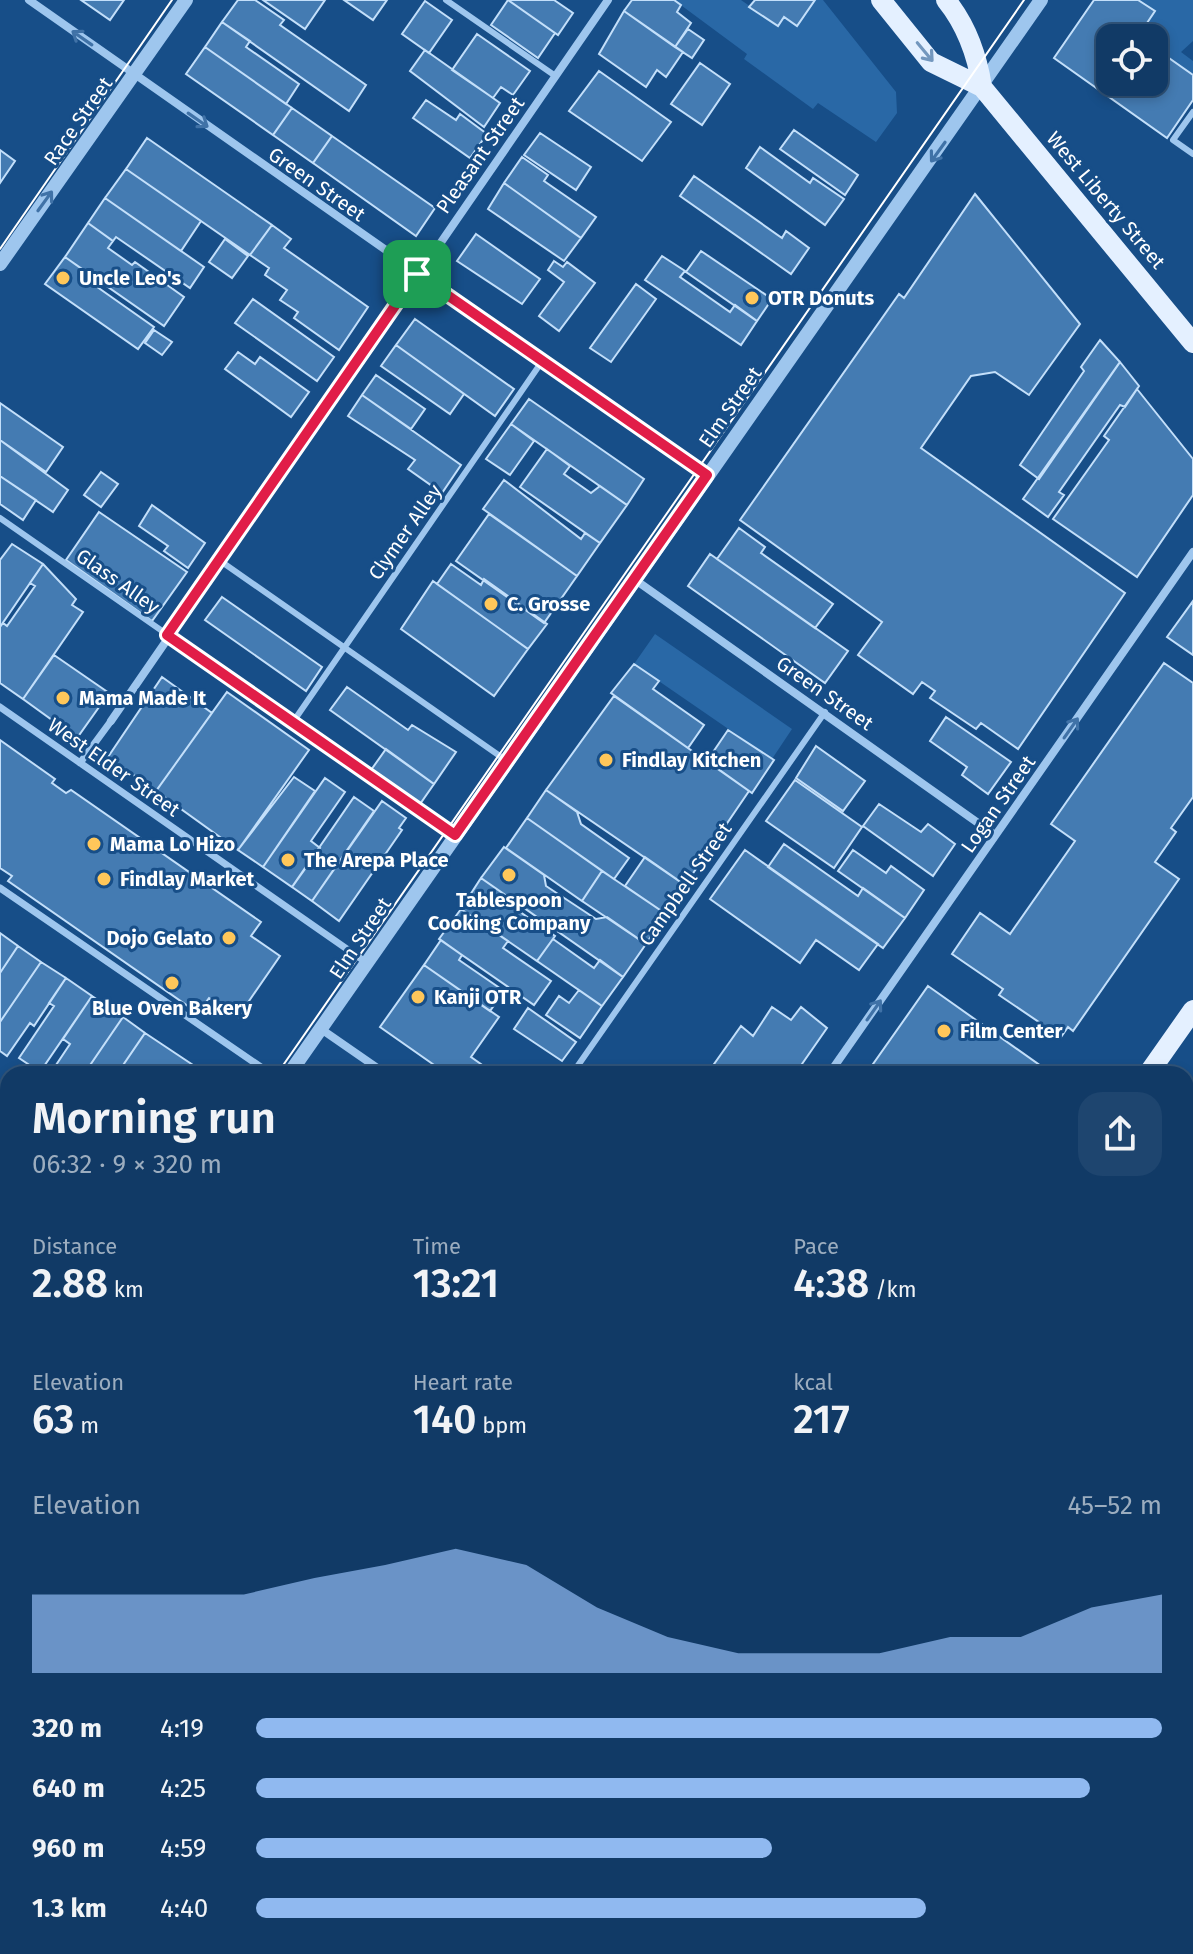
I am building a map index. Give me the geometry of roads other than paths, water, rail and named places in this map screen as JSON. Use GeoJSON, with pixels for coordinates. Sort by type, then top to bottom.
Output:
{"type":"FeatureCollection","features":[{"type":"Feature","properties":{"kind":"main road","name":"West Liberty Street"},"geometry":{"type":"LineString","coordinates":[[881,0],[931,62],[982,87],[1193,343]]}},
{"type":"Feature","properties":{"kind":"main road","name":"West Liberty Street"},"geometry":{"type":"LineString","coordinates":[[946,0],[962,21],[978,64],[982,87]]}},
{"type":"Feature","properties":{"kind":"main road"},"geometry":{"type":"LineString","coordinates":[[1154,1066],[1193,1010]]}},
{"type":"Feature","properties":{"kind":"street","name":"Green Street"},"geometry":{"type":"LineString","coordinates":[[29,0],[707,475]]}},
{"type":"Feature","properties":{"kind":"street","name":"Race Street"},"geometry":{"type":"LineString","coordinates":[[0,264],[5,249],[135,75],[186,0]]}},
{"type":"Feature","properties":{"kind":"street","name":"Pleasant Street"},"geometry":{"type":"LineString","coordinates":[[80,763],[608,0]]}},
{"type":"Feature","properties":{"kind":"street","name":"Elm Street"},"geometry":{"type":"LineString","coordinates":[[295,1066],[1041,0]]}},
{"type":"Feature","properties":{"kind":"street","name":"Logan Street"},"geometry":{"type":"LineString","coordinates":[[835,1066],[1193,552]]}},
{"type":"Feature","properties":{"kind":"street","name":"Green Street"},"geometry":{"type":"LineString","coordinates":[[634,579],[995,835]]}},
{"type":"Feature","properties":{"kind":"street","name":"West Elder Street"},"geometry":{"type":"LineString","coordinates":[[0,707],[367,963]]}},
{"type":"Feature","properties":{"kind":"street"},"geometry":{"type":"LineString","coordinates":[[0,888],[259,1066]]}},
{"type":"Feature","properties":{"kind":"street"},"geometry":{"type":"LineString","coordinates":[[321,1029],[374,1066]]}},
{"type":"Feature","properties":{"kind":"lane"},"geometry":{"type":"LineString","coordinates":[[446,0],[554,75]]}},
{"type":"Feature","properties":{"kind":"lane"},"geometry":{"type":"LineString","coordinates":[[1193,112],[1173,140],[1193,154]]}},
{"type":"Feature","properties":{"kind":"lane","name":"Clymer Alley"},"geometry":{"type":"LineString","coordinates":[[293,722],[543,360]]}},
{"type":"Feature","properties":{"kind":"lane","name":"Glass Alley"},"geometry":{"type":"LineString","coordinates":[[0,518],[455,835]]}},
{"type":"Feature","properties":{"kind":"lane"},"geometry":{"type":"LineString","coordinates":[[219,560],[507,761]]}},
{"type":"Feature","properties":{"kind":"lane","name":"Campbell Street"},"geometry":{"type":"LineString","coordinates":[[578,1066],[825,712]]}},
{"type":"Feature","properties":{"kind":"tram line"},"geometry":{"type":"LineString","coordinates":[[0,249],[172,0]]}},
{"type":"Feature","properties":{"kind":"tram line"},"geometry":{"type":"LineString","coordinates":[[283,1066],[1024,0]]}},
{"type":"Feature","properties":{"kind":"place","name":"Uncle Leo's"},"geometry":{"type":"Point","coordinates":[63,278]}},
{"type":"Feature","properties":{"kind":"place","name":"OTR Donuts"},"geometry":{"type":"Point","coordinates":[752,298]}},
{"type":"Feature","properties":{"kind":"place","name":"C. Grosse"},"geometry":{"type":"Point","coordinates":[491,604]}},
{"type":"Feature","properties":{"kind":"place","name":"Mama Made It"},"geometry":{"type":"Point","coordinates":[63,698]}},
{"type":"Feature","properties":{"kind":"place","name":"Findlay Kitchen"},"geometry":{"type":"Point","coordinates":[606,760]}},
{"type":"Feature","properties":{"kind":"place","name":"Mama Lo Hizo"},"geometry":{"type":"Point","coordinates":[94,844]}},
{"type":"Feature","properties":{"kind":"place","name":"The Arepa Place"},"geometry":{"type":"Point","coordinates":[288,860]}},
{"type":"Feature","properties":{"kind":"place","name":"Tablespoon Cooking Company"},"geometry":{"type":"Point","coordinates":[509,875]}},
{"type":"Feature","properties":{"kind":"place","name":"Findlay Market"},"geometry":{"type":"Point","coordinates":[104,879]}},
{"type":"Feature","properties":{"kind":"place","name":"Dojo Gelato"},"geometry":{"type":"Point","coordinates":[229,938]}},
{"type":"Feature","properties":{"kind":"place","name":"Blue Oven Bakery"},"geometry":{"type":"Point","coordinates":[172,983]}},
{"type":"Feature","properties":{"kind":"place","name":"Kanji OTR"},"geometry":{"type":"Point","coordinates":[418,997]}},
{"type":"Feature","properties":{"kind":"place","name":"Film Center"},"geometry":{"type":"Point","coordinates":[944,1031]}}]}
